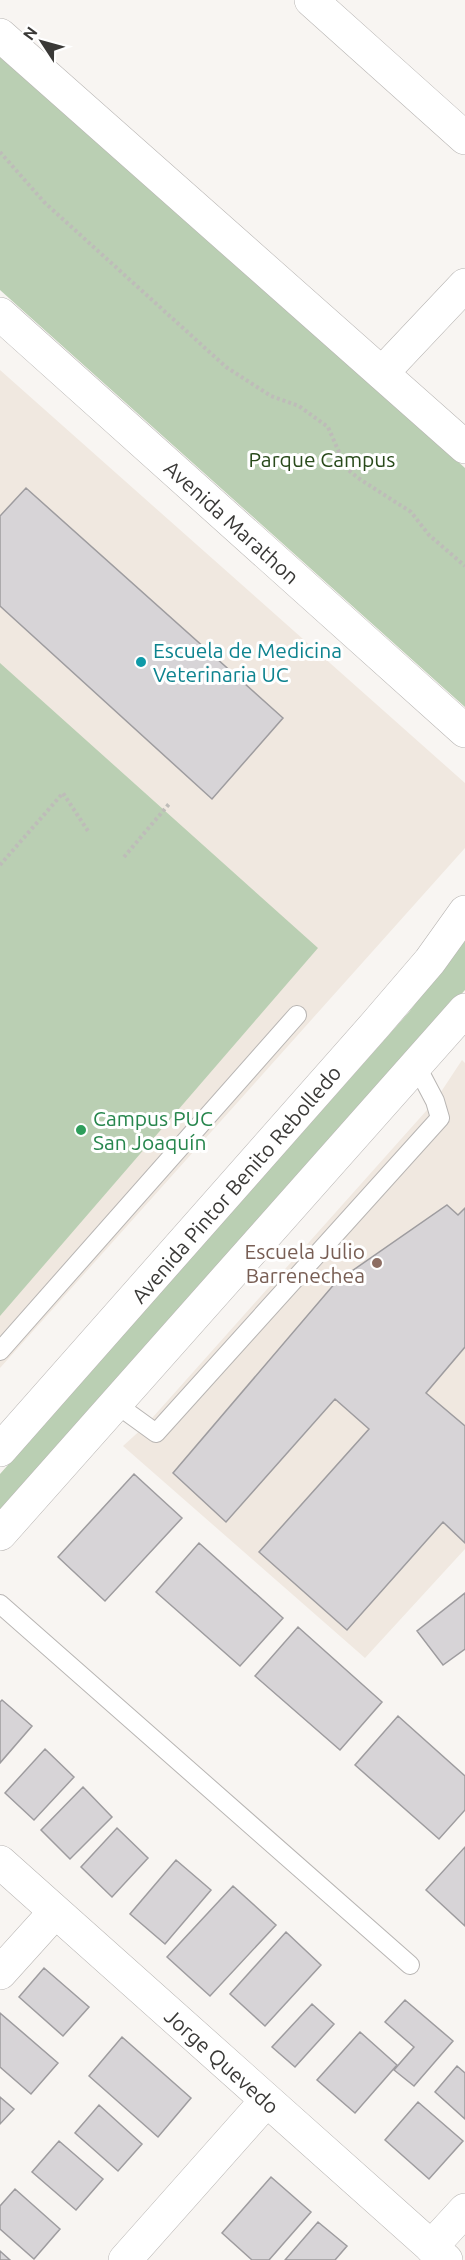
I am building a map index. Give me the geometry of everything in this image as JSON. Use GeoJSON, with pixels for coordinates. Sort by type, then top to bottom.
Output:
{"type":"FeatureCollection","features":[{"type":"Feature","properties":{"kind":"street"},"geometry":{"type":"LineString","coordinates":[[311,0],[465,138]]}},
{"type":"Feature","properties":{"kind":"street"},"geometry":{"type":"LineString","coordinates":[[0,35],[465,447]]}},
{"type":"Feature","properties":{"kind":"street"},"geometry":{"type":"LineString","coordinates":[[382,373],[465,285]]}},
{"type":"Feature","properties":{"kind":"street","name":"Avenida Marathon"},"geometry":{"type":"LineString","coordinates":[[0,314],[465,730]]}},
{"type":"Feature","properties":{"kind":"street","name":"Avenida Pintor Benito Rebolledo"},"geometry":{"type":"LineString","coordinates":[[0,1450],[383,1017],[430,961],[465,912]]}},
{"type":"Feature","properties":{"kind":"street"},"geometry":{"type":"LineString","coordinates":[[0,1534],[465,1010]]}},
{"type":"Feature","properties":{"kind":"street","name":"Jorge Quevedo"},"geometry":{"type":"LineString","coordinates":[[0,1862],[438,2254]]}},
{"type":"Feature","properties":{"kind":"street"},"geometry":{"type":"LineString","coordinates":[[0,1973],[55,1912]]}},
{"type":"Feature","properties":{"kind":"street"},"geometry":{"type":"LineString","coordinates":[[125,2260],[266,2101]]}},
{"type":"Feature","properties":{"kind":"street"},"geometry":{"type":"LineString","coordinates":[[438,2254],[465,2210]]}},
{"type":"Feature","properties":{"kind":"lane"},"geometry":{"type":"LineString","coordinates":[[0,1351],[297,1015]]}},
{"type":"Feature","properties":{"kind":"lane"},"geometry":{"type":"LineString","coordinates":[[116,1404],[156,1433],[440,1118],[435,1101],[416,1065]]}},
{"type":"Feature","properties":{"kind":"lane"},"geometry":{"type":"LineString","coordinates":[[0,1604],[410,1965]]}},
{"type":"Feature","properties":{"kind":"path"},"geometry":{"type":"LineString","coordinates":[[0,152],[44,202],[226,367],[271,396],[299,406],[328,427],[346,468],[411,512],[429,535],[465,566]]}},
{"type":"Feature","properties":{"kind":"path"},"geometry":{"type":"LineString","coordinates":[[0,864],[63,793],[88,831]]}},
{"type":"Feature","properties":{"kind":"path"},"geometry":{"type":"LineString","coordinates":[[124,857],[168,804]]}},
{"type":"Feature","properties":{"kind":"shaded area"},"geometry":{"type":"Polygon","coordinates":[[[0,370],[465,783],[465,848],[0,1368],[0,370]]]}},
{"type":"Feature","properties":{"kind":"shaded area","name":"Escuela Julio Barrenechea"},"geometry":{"type":"Polygon","coordinates":[[[462,1060],[465,1063],[465,1549],[365,1658],[123,1446],[145,1426],[435,1101],[462,1060]]]}},
{"type":"Feature","properties":{"kind":"green space","name":"Parque Campus"},"geometry":{"type":"Polygon","coordinates":[[[0,57],[374,385],[465,468],[465,707],[0,290],[0,57]]]}},
{"type":"Feature","properties":{"kind":"green space","name":"Campus PUC San Joaquín"},"geometry":{"type":"Polygon","coordinates":[[[0,663],[318,948],[0,1316],[0,663]]]}},
{"type":"Feature","properties":{"kind":"green space"},"geometry":{"type":"Polygon","coordinates":[[[465,938],[465,990],[0,1512],[0,1474],[409,1012],[465,938]]]}},
{"type":"Feature","properties":{"kind":"building","name":"Escuela de Medicina Veterinaria UC"},"geometry":{"type":"Polygon","coordinates":[[[26,488],[283,718],[212,799],[0,606],[0,516],[26,488]]]}},
{"type":"Feature","properties":{"kind":"building"},"geometry":{"type":"Polygon","coordinates":[[[447,1205],[458,1215],[465,1208],[465,1347],[426,1393],[465,1426],[465,1543],[443,1522],[347,1630],[259,1552],[369,1429],[335,1399],[226,1522],[173,1473],[336,1282],[447,1205]]]}},
{"type":"Feature","properties":{"kind":"building"},"geometry":{"type":"Polygon","coordinates":[[[134,1474],[182,1518],[105,1601],[58,1557],[134,1474]]]}},
{"type":"Feature","properties":{"kind":"building"},"geometry":{"type":"Polygon","coordinates":[[[199,1543],[283,1618],[240,1666],[156,1592],[199,1543]]]}},
{"type":"Feature","properties":{"kind":"building"},"geometry":{"type":"Polygon","coordinates":[[[465,1593],[465,1649],[443,1665],[417,1631],[465,1593]]]}},
{"type":"Feature","properties":{"kind":"building"},"geometry":{"type":"Polygon","coordinates":[[[298,1627],[382,1702],[340,1750],[255,1676],[298,1627]]]}},
{"type":"Feature","properties":{"kind":"building"},"geometry":{"type":"Polygon","coordinates":[[[2,1700],[32,1726],[0,1763],[0,1702],[2,1700]]]}},
{"type":"Feature","properties":{"kind":"building"},"geometry":{"type":"Polygon","coordinates":[[[398,1716],[465,1776],[465,1810],[439,1839],[355,1765],[398,1716]]]}},
{"type":"Feature","properties":{"kind":"building"},"geometry":{"type":"Polygon","coordinates":[[[45,1749],[74,1777],[34,1820],[5,1793],[45,1749]]]}},
{"type":"Feature","properties":{"kind":"building"},"geometry":{"type":"Polygon","coordinates":[[[83,1787],[112,1817],[70,1859],[41,1830],[83,1787]]]}},
{"type":"Feature","properties":{"kind":"building"},"geometry":{"type":"Polygon","coordinates":[[[117,1828],[148,1858],[112,1897],[81,1867],[117,1828]]]}},
{"type":"Feature","properties":{"kind":"building"},"geometry":{"type":"Polygon","coordinates":[[[465,1847],[465,1926],[426,1890],[465,1847]]]}},
{"type":"Feature","properties":{"kind":"building"},"geometry":{"type":"Polygon","coordinates":[[[176,1860],[211,1890],[165,1944],[130,1914],[176,1860]]]}},
{"type":"Feature","properties":{"kind":"building"},"geometry":{"type":"Polygon","coordinates":[[[233,1886],[276,1925],[210,1996],[167,1957],[233,1886]]]}},
{"type":"Feature","properties":{"kind":"building"},"geometry":{"type":"Polygon","coordinates":[[[286,1932],[321,1965],[265,2026],[230,1994],[286,1932]]]}},
{"type":"Feature","properties":{"kind":"building"},"geometry":{"type":"Polygon","coordinates":[[[44,1968],[89,2007],[63,2036],[19,1997],[44,1968]]]}},
{"type":"Feature","properties":{"kind":"building"},"geometry":{"type":"Polygon","coordinates":[[[405,2000],[453,2041],[414,2086],[394,2070],[414,2047],[385,2022],[405,2000]]]}},
{"type":"Feature","properties":{"kind":"building"},"geometry":{"type":"Polygon","coordinates":[[[312,2004],[334,2024],[295,2067],[272,2047],[312,2004]]]}},
{"type":"Feature","properties":{"kind":"building"},"geometry":{"type":"Polygon","coordinates":[[[0,2013],[58,2063],[31,2094],[0,2067],[0,2013]]]}},
{"type":"Feature","properties":{"kind":"building"},"geometry":{"type":"Polygon","coordinates":[[[360,2032],[397,2065],[355,2113],[317,2080],[360,2032]]]}},
{"type":"Feature","properties":{"kind":"building"},"geometry":{"type":"Polygon","coordinates":[[[122,2037],[191,2098],[158,2137],[89,2076],[122,2037]]]}},
{"type":"Feature","properties":{"kind":"building"},"geometry":{"type":"Polygon","coordinates":[[[457,2066],[465,2073],[465,2119],[435,2092],[457,2066]]]}},
{"type":"Feature","properties":{"kind":"building"},"geometry":{"type":"Polygon","coordinates":[[[0,2097],[14,2109],[0,2124],[0,2097]]]}},
{"type":"Feature","properties":{"kind":"building"},"geometry":{"type":"Polygon","coordinates":[[[418,2102],[463,2141],[429,2179],[385,2140],[418,2102]]]}},
{"type":"Feature","properties":{"kind":"building"},"geometry":{"type":"Polygon","coordinates":[[[99,2105],[142,2144],[118,2171],[75,2133],[99,2105]]]}},
{"type":"Feature","properties":{"kind":"building"},"geometry":{"type":"Polygon","coordinates":[[[59,2141],[103,2179],[76,2210],[32,2172],[59,2141]]]}},
{"type":"Feature","properties":{"kind":"building"},"geometry":{"type":"Polygon","coordinates":[[[271,2177],[311,2212],[269,2260],[252,2260],[222,2233],[271,2177]]]}},
{"type":"Feature","properties":{"kind":"building"},"geometry":{"type":"Polygon","coordinates":[[[15,2189],[60,2229],[34,2259],[0,2229],[0,2206],[15,2189]]]}},
{"type":"Feature","properties":{"kind":"building"},"geometry":{"type":"Polygon","coordinates":[[[318,2222],[347,2246],[335,2260],[285,2260],[318,2222]]]}},
{"type":"Feature","properties":{"kind":"building"},"geometry":{"type":"Polygon","coordinates":[[[0,2251],[10,2260],[0,2260],[0,2251]]]}},
{"type":"Feature","properties":{"kind":"place","name":"Escuela de Medicina Veterinaria UC"},"geometry":{"type":"Point","coordinates":[141,662]}},
{"type":"Feature","properties":{"kind":"place","name":"Campus PUC San Joaquín"},"geometry":{"type":"Point","coordinates":[81,1130]}},
{"type":"Feature","properties":{"kind":"place","name":"Escuela Julio Barrenechea"},"geometry":{"type":"Point","coordinates":[377,1263]}}]}
